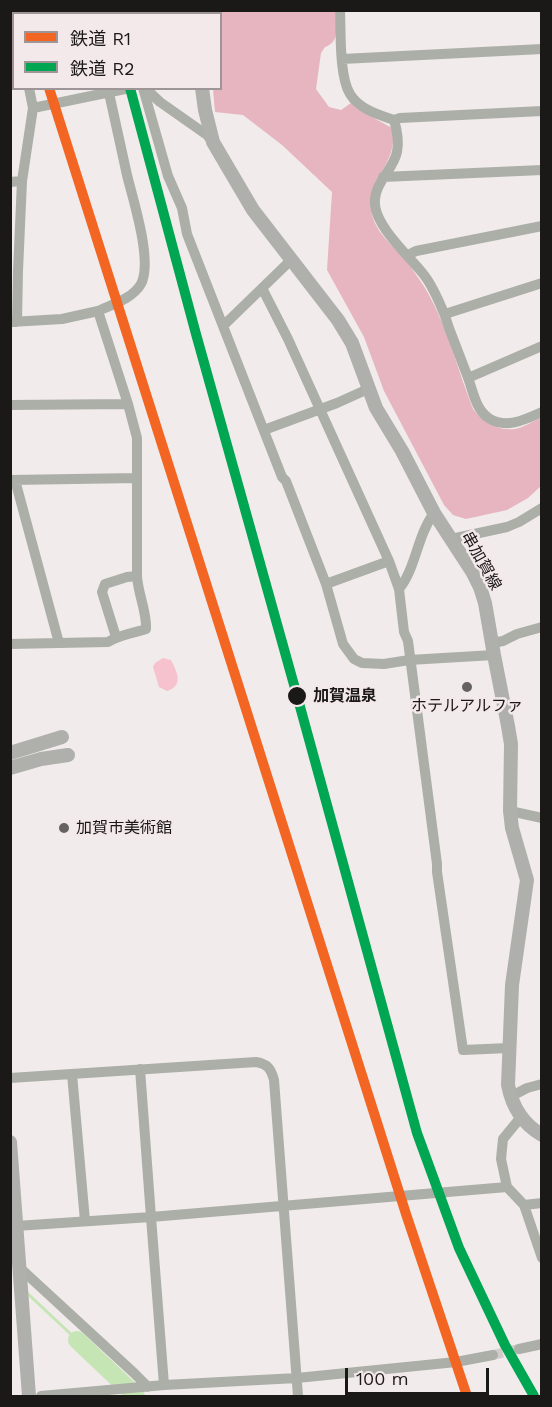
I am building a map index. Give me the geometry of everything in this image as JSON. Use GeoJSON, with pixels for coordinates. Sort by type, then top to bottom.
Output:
{"type":"FeatureCollection","features":[{"type":"Feature","properties":{"kind":"main road","name":"串加賀線"},"geometry":{"type":"LineString","coordinates":[[202,90],[213,142],[253,210],[350,338],[376,408],[407,460],[434,513],[480,587],[485,603],[511,744],[510,811],[514,842],[526,880],[513,976],[508,1085],[510,1097],[521,1117],[542,1135]]}},
{"type":"Feature","properties":{"kind":"main road"},"geometry":{"type":"LineString","coordinates":[[10,753],[62,737]]}},
{"type":"Feature","properties":{"kind":"main road"},"geometry":{"type":"LineString","coordinates":[[10,768],[41,759],[68,755]]}},
{"type":"Feature","properties":{"kind":"main road"},"geometry":{"type":"LineString","coordinates":[[10,1142],[29,1396]]}},
{"type":"Feature","properties":{"kind":"street"},"geometry":{"type":"LineString","coordinates":[[340,10],[345,83],[351,96],[368,110],[394,120],[542,111]]}},
{"type":"Feature","properties":{"kind":"street"},"geometry":{"type":"LineString","coordinates":[[342,59],[542,49]]}},
{"type":"Feature","properties":{"kind":"street"},"geometry":{"type":"LineString","coordinates":[[29,90],[33,108],[22,181],[14,269],[14,322],[62,319],[98,311],[127,298],[141,284],[145,272],[138,216],[109,93]]}},
{"type":"Feature","properties":{"kind":"street"},"geometry":{"type":"LineString","coordinates":[[33,108],[122,90]]}},
{"type":"Feature","properties":{"kind":"street"},"geometry":{"type":"LineString","coordinates":[[145,90],[168,176],[182,208],[187,234],[326,584],[344,644],[354,659],[362,663],[384,664],[493,649],[517,634],[542,627]]}},
{"type":"Feature","properties":{"kind":"street"},"geometry":{"type":"LineString","coordinates":[[146,90],[207,135],[213,142]]}},
{"type":"Feature","properties":{"kind":"street"},"geometry":{"type":"LineString","coordinates":[[394,120],[397,131],[397,151],[375,194],[376,212],[380,222],[426,277],[445,314],[481,411],[489,418],[501,423],[514,423],[542,412]]}},
{"type":"Feature","properties":{"kind":"street"},"geometry":{"type":"LineString","coordinates":[[383,177],[542,170]]}},
{"type":"Feature","properties":{"kind":"street"},"geometry":{"type":"LineString","coordinates":[[10,182],[22,181]]}},
{"type":"Feature","properties":{"kind":"street"},"geometry":{"type":"LineString","coordinates":[[408,255],[416,251],[542,226]]}},
{"type":"Feature","properties":{"kind":"street"},"geometry":{"type":"LineString","coordinates":[[223,326],[291,260]]}},
{"type":"Feature","properties":{"kind":"street"},"geometry":{"type":"LineString","coordinates":[[445,314],[542,283]]}},
{"type":"Feature","properties":{"kind":"street"},"geometry":{"type":"LineString","coordinates":[[262,288],[288,339],[389,561],[399,589],[463,1050],[509,1048]]}},
{"type":"Feature","properties":{"kind":"street"},"geometry":{"type":"LineString","coordinates":[[10,644],[108,642],[116,637],[146,629],[147,622],[137,576],[137,438],[98,311]]}},
{"type":"Feature","properties":{"kind":"street"},"geometry":{"type":"LineString","coordinates":[[468,378],[542,346]]}},
{"type":"Feature","properties":{"kind":"street"},"geometry":{"type":"LineString","coordinates":[[264,430],[368,389]]}},
{"type":"Feature","properties":{"kind":"street"},"geometry":{"type":"LineString","coordinates":[[10,405],[128,404]]}},
{"type":"Feature","properties":{"kind":"street"},"geometry":{"type":"LineString","coordinates":[[59,643],[13,480],[137,478]]}},
{"type":"Feature","properties":{"kind":"street"},"geometry":{"type":"LineString","coordinates":[[452,539],[519,522],[542,508]]}},
{"type":"Feature","properties":{"kind":"street"},"geometry":{"type":"LineString","coordinates":[[399,589],[406,580],[427,522],[434,513]]}},
{"type":"Feature","properties":{"kind":"street"},"geometry":{"type":"LineString","coordinates":[[326,584],[389,561]]}},
{"type":"Feature","properties":{"kind":"street"},"geometry":{"type":"LineString","coordinates":[[116,637],[102,592],[105,584],[137,576]]}},
{"type":"Feature","properties":{"kind":"street"},"geometry":{"type":"LineString","coordinates":[[510,811],[542,818]]}},
{"type":"Feature","properties":{"kind":"street"},"geometry":{"type":"LineString","coordinates":[[10,1078],[256,1062],[268,1066],[274,1080],[298,1396]]}},
{"type":"Feature","properties":{"kind":"street"},"geometry":{"type":"LineString","coordinates":[[140,1069],[164,1385]]}},
{"type":"Feature","properties":{"kind":"street"},"geometry":{"type":"LineString","coordinates":[[72,1074],[86,1221]]}},
{"type":"Feature","properties":{"kind":"street"},"geometry":{"type":"LineString","coordinates":[[510,1097],[526,1088],[542,1084]]}},
{"type":"Feature","properties":{"kind":"street"},"geometry":{"type":"LineString","coordinates":[[521,1117],[503,1139],[501,1159],[507,1187],[524,1205],[541,1257]]}},
{"type":"Feature","properties":{"kind":"street"},"geometry":{"type":"LineString","coordinates":[[16,1226],[507,1187]]}},
{"type":"Feature","properties":{"kind":"street"},"geometry":{"type":"LineString","coordinates":[[524,1205],[542,1203]]}},
{"type":"Feature","properties":{"kind":"street"},"geometry":{"type":"LineString","coordinates":[[20,1271],[93,1334],[145,1388]]}},
{"type":"Feature","properties":{"kind":"street"},"geometry":{"type":"LineString","coordinates":[[519,1349],[542,1344]]}},
{"type":"Feature","properties":{"kind":"street"},"geometry":{"type":"LineString","coordinates":[[41,1396],[164,1385],[297,1378],[456,1362],[493,1355]]}},
{"type":"Feature","properties":{"kind":"shaded area"},"geometry":{"type":"Polygon","coordinates":[[[204,10],[335,11],[335,37],[321,53],[316,89],[329,107],[341,110],[351,103],[392,128],[391,152],[372,191],[372,215],[383,236],[410,266],[428,293],[447,336],[473,409],[477,414],[491,425],[502,429],[515,429],[541,418],[541,486],[528,498],[507,510],[466,519],[453,515],[444,505],[384,391],[364,337],[327,270],[332,192],[282,145],[243,115],[215,112],[213,90],[222,90],[222,12],[204,12],[204,10]]]}},
{"type":"Feature","properties":{"kind":"shaded area"},"geometry":{"type":"Polygon","coordinates":[[[163,658],[171,660],[178,678],[175,686],[167,691],[159,687],[153,667],[163,658]]]}},
{"type":"Feature","properties":{"kind":"waterway"},"geometry":{"type":"LineString","coordinates":[[27,1293],[77,1340]]}},
{"type":"Feature","properties":{"kind":"waterway"},"geometry":{"type":"LineString","coordinates":[[77,1340],[136,1396]]}},
{"type":"Feature","properties":{"kind":"tunnel"},"geometry":{"type":"LineString","coordinates":[[493,1355],[519,1349]]}},
{"type":"Feature","properties":{"kind":"rail line","name":"R1"},"geometry":{"type":"LineString","coordinates":[[50,90],[406,1214],[467,1396]]}},
{"type":"Feature","properties":{"kind":"rail line","name":"R2"},"geometry":{"type":"LineString","coordinates":[[131,90],[417,1133],[459,1248],[505,1345],[534,1396]]}},
{"type":"Feature","properties":{"kind":"place","name":"ホテルアルファ"},"geometry":{"type":"Point","coordinates":[467,687]}},
{"type":"Feature","properties":{"kind":"place","name":"加賀温泉"},"geometry":{"type":"Point","coordinates":[297,696]}},
{"type":"Feature","properties":{"kind":"place","name":"加賀市美術館"},"geometry":{"type":"Point","coordinates":[64,828]}}]}
